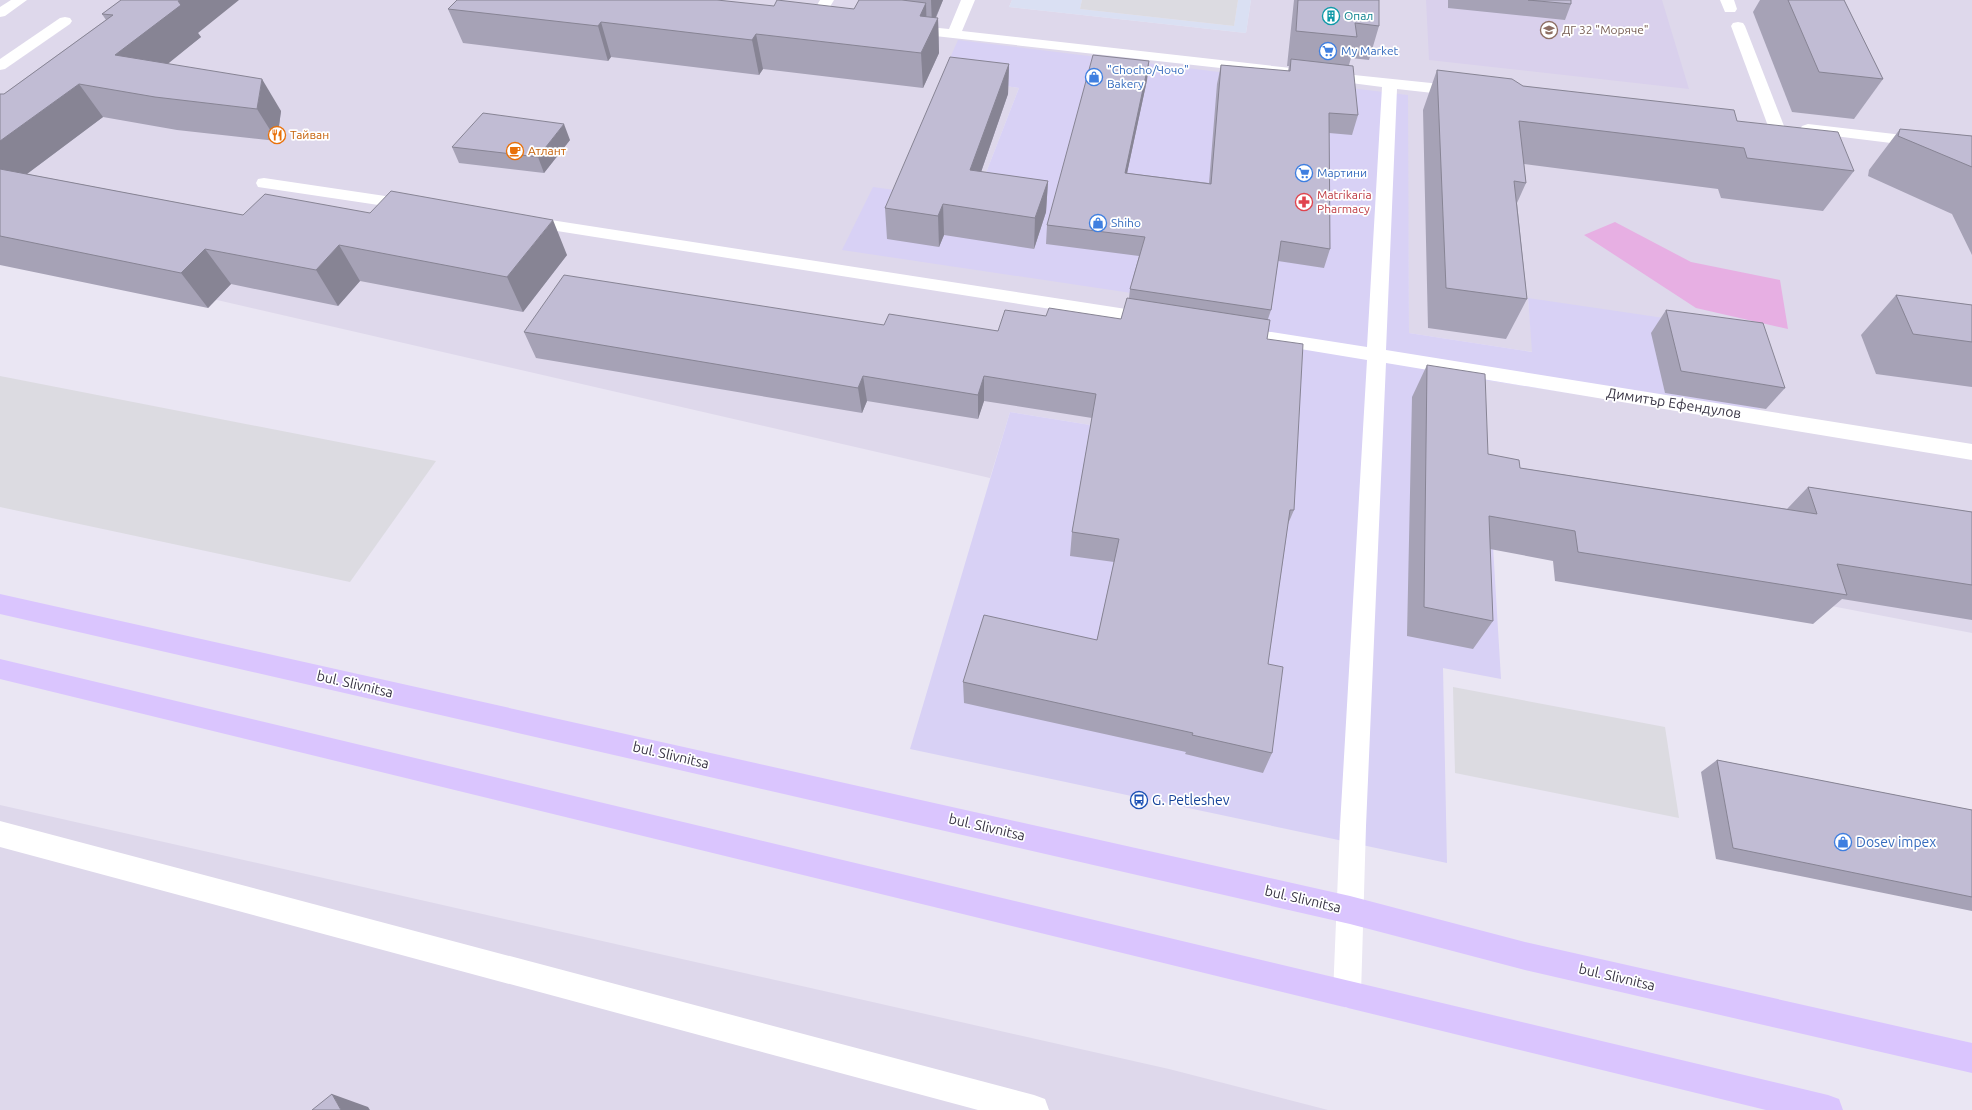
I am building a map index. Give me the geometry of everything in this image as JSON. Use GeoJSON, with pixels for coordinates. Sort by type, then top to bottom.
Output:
{"type":"FeatureCollection","features":[{"type":"Feature","properties":{"kind":"main road","name":"bul. Slivnitsa"},"geometry":{"type":"LineString","coordinates":[[0,604],[1350,910],[1525,956],[1972,1058]]}},
{"type":"Feature","properties":{"kind":"main road"},"geometry":{"type":"LineString","coordinates":[[0,668],[1828,1110]]}},
{"type":"Feature","properties":{"kind":"lane"},"geometry":{"type":"LineString","coordinates":[[0,13],[20,0]]}},
{"type":"Feature","properties":{"kind":"lane"},"geometry":{"type":"LineString","coordinates":[[816,19],[827,0]]}},
{"type":"Feature","properties":{"kind":"lane"},"geometry":{"type":"LineString","coordinates":[[954,34],[968,0]]}},
{"type":"Feature","properties":{"kind":"lane"},"geometry":{"type":"LineString","coordinates":[[800,17],[831,20]]}},
{"type":"Feature","properties":{"kind":"lane"},"geometry":{"type":"LineString","coordinates":[[0,66],[66,21]]}},
{"type":"Feature","properties":{"kind":"lane"},"geometry":{"type":"LineString","coordinates":[[1738,26],[1776,126]]}},
{"type":"Feature","properties":{"kind":"lane"},"geometry":{"type":"LineString","coordinates":[[893,27],[1473,92]]}},
{"type":"Feature","properties":{"kind":"lane"},"geometry":{"type":"LineString","coordinates":[[1347,994],[1376,354],[1390,83]]}},
{"type":"Feature","properties":{"kind":"lane"},"geometry":{"type":"LineString","coordinates":[[1761,124],[1972,148]]}},
{"type":"Feature","properties":{"kind":"lane"},"geometry":{"type":"LineString","coordinates":[[264,183],[429,207]]}},
{"type":"Feature","properties":{"kind":"lane"},"geometry":{"type":"LineString","coordinates":[[507,219],[1165,321]]}},
{"type":"Feature","properties":{"kind":"lane","name":"Димитър Ефендулов"},"geometry":{"type":"LineString","coordinates":[[1220,330],[1376,354],[1972,452]]}},
{"type":"Feature","properties":{"kind":"lane"},"geometry":{"type":"LineString","coordinates":[[0,834],[1034,1110]]}},
{"type":"Feature","properties":{"kind":"shaded area"},"geometry":{"type":"Polygon","coordinates":[[[0,0],[1012,0],[1009,7],[1246,33],[1251,0],[1972,0],[1972,633],[1493,541],[1483,380],[1763,423],[1528,299],[1533,352],[1409,333],[1407,95],[941,78],[1019,88],[975,201],[1138,294],[1109,428],[1010,412],[990,478],[0,250],[0,0]]]}},
{"type":"Feature","properties":{"kind":"shaded area"},"geometry":{"type":"Polygon","coordinates":[[[1012,0],[1082,0],[1080,9],[1234,26],[1238,0],[1251,0],[1246,33],[1009,7],[1012,0]]]}},
{"type":"Feature","properties":{"kind":"shaded area"},"geometry":{"type":"Polygon","coordinates":[[[1082,0],[1238,0],[1234,26],[1080,9],[1082,0]]]}},
{"type":"Feature","properties":{"kind":"shaded area","name":"ДГ 32 \"Моряче\""},"geometry":{"type":"Polygon","coordinates":[[[1426,0],[1662,0],[1689,89],[1429,60],[1426,0]]]}},
{"type":"Feature","properties":{"kind":"shaded area"},"geometry":{"type":"Polygon","coordinates":[[[958,40],[1408,95],[1409,333],[1532,352],[1528,298],[1739,329],[1763,423],[1483,380],[1501,679],[1443,668],[1447,863],[910,749],[1010,412],[1109,428],[1138,294],[842,250],[873,187],[975,201],[1019,88],[941,78],[958,40]]]}},
{"type":"Feature","properties":{"kind":"shaded area"},"geometry":{"type":"Polygon","coordinates":[[[1615,222],[1691,262],[1780,280],[1788,329],[1696,308],[1584,235],[1615,222]]]}},
{"type":"Feature","properties":{"kind":"shaded area"},"geometry":{"type":"Polygon","coordinates":[[[0,376],[436,461],[350,582],[0,507],[0,376]]]}},
{"type":"Feature","properties":{"kind":"shaded area"},"geometry":{"type":"Polygon","coordinates":[[[1453,687],[1665,727],[1679,818],[1455,773],[1453,687]]]}},
{"type":"Feature","properties":{"kind":"shaded area"},"geometry":{"type":"Polygon","coordinates":[[[0,805],[1169,1069],[1328,1110],[0,1110],[0,805]]]}},
{"type":"Feature","properties":{"kind":"building"},"geometry":{"type":"Polygon","coordinates":[[[121,0],[180,0],[178,1],[181,5],[115,55],[262,79],[257,109],[155,97],[79,84],[0,141],[0,94],[4,94],[113,15],[102,14],[121,0]]]}},
{"type":"Feature","properties":{"kind":"building"},"geometry":{"type":"Polygon","coordinates":[[[457,0],[717,0],[774,6],[777,0],[854,9],[859,0],[902,0],[926,3],[920,16],[938,18],[921,53],[756,34],[752,40],[601,22],[598,26],[448,9],[457,0]]]}},
{"type":"Feature","properties":{"kind":"building"},"geometry":{"type":"Polygon","coordinates":[[[1298,0],[1379,0],[1379,26],[1355,23],[1357,37],[1296,31],[1298,0]]]}},
{"type":"Feature","properties":{"kind":"building"},"geometry":{"type":"Polygon","coordinates":[[[1528,0],[1571,0],[1571,4],[1528,0]]]}},
{"type":"Feature","properties":{"kind":"building"},"geometry":{"type":"Polygon","coordinates":[[[1788,0],[1844,0],[1883,79],[1819,72],[1788,0]]]}},
{"type":"Feature","properties":{"kind":"building"},"geometry":{"type":"Polygon","coordinates":[[[1093,55],[1149,61],[1125,173],[1211,184],[1221,65],[1290,71],[1291,59],[1353,66],[1358,115],[1329,113],[1330,249],[1281,241],[1271,310],[1130,289],[1145,237],[1047,225],[1093,55]]]}},
{"type":"Feature","properties":{"kind":"building"},"geometry":{"type":"Polygon","coordinates":[[[950,57],[1009,64],[970,170],[1048,181],[1035,218],[943,204],[938,216],[885,208],[950,57]]]}},
{"type":"Feature","properties":{"kind":"building"},"geometry":{"type":"Polygon","coordinates":[[[1437,70],[1512,79],[1523,86],[1734,110],[1737,121],[1838,132],[1854,171],[1747,158],[1744,148],[1519,121],[1526,183],[1514,181],[1527,299],[1446,288],[1437,70]]]}},
{"type":"Feature","properties":{"kind":"building"},"geometry":{"type":"Polygon","coordinates":[[[483,113],[564,124],[538,157],[452,147],[483,113]]]}},
{"type":"Feature","properties":{"kind":"building"},"geometry":{"type":"Polygon","coordinates":[[[1900,129],[1972,136],[1972,167],[1898,136],[1900,129]]]}},
{"type":"Feature","properties":{"kind":"building"},"geometry":{"type":"Polygon","coordinates":[[[0,169],[243,215],[265,194],[370,213],[391,191],[553,220],[507,277],[339,245],[316,270],[205,249],[181,273],[0,236],[0,169]]]}},
{"type":"Feature","properties":{"kind":"building"},"geometry":{"type":"Polygon","coordinates":[[[564,275],[884,325],[889,314],[998,331],[1005,310],[1046,316],[1049,308],[1121,319],[1127,298],[1270,320],[1267,339],[1303,344],[1294,510],[1290,510],[1268,664],[1283,667],[1272,753],[1192,735],[1193,733],[963,682],[984,615],[1097,640],[1119,539],[1072,532],[1096,394],[984,376],[978,395],[863,376],[858,388],[524,332],[564,275]]]}},
{"type":"Feature","properties":{"kind":"building"},"geometry":{"type":"Polygon","coordinates":[[[1896,295],[1972,305],[1972,342],[1913,334],[1896,295]]]}},
{"type":"Feature","properties":{"kind":"building"},"geometry":{"type":"Polygon","coordinates":[[[1666,310],[1763,323],[1785,388],[1681,371],[1666,310]]]}},
{"type":"Feature","properties":{"kind":"building"},"geometry":{"type":"Polygon","coordinates":[[[1427,365],[1485,374],[1488,454],[1519,460],[1520,468],[1817,514],[1808,487],[1972,512],[1972,585],[1837,564],[1847,595],[1578,552],[1575,531],[1489,516],[1493,621],[1424,607],[1427,365]]]}},
{"type":"Feature","properties":{"kind":"building","name":"Dosev impex"},"geometry":{"type":"Polygon","coordinates":[[[1717,760],[1972,810],[1972,897],[1733,848],[1717,760]]]}},
{"type":"Feature","properties":{"kind":"building"},"geometry":{"type":"Polygon","coordinates":[[[332,1094],[341,1110],[312,1110],[332,1094]]]}},
{"type":"Feature","properties":{"kind":"place","name":"Опал"},"geometry":{"type":"Point","coordinates":[1331,16]}},
{"type":"Feature","properties":{"kind":"place","name":"ДГ 32 \"Моряче\""},"geometry":{"type":"Point","coordinates":[1549,30]}},
{"type":"Feature","properties":{"kind":"place","name":"My Market"},"geometry":{"type":"Point","coordinates":[1328,51]}},
{"type":"Feature","properties":{"kind":"place","name":"\"Chocho/Чочо\" Bakery"},"geometry":{"type":"Point","coordinates":[1094,77]}},
{"type":"Feature","properties":{"kind":"place","name":"Тайван"},"geometry":{"type":"Point","coordinates":[277,135]}},
{"type":"Feature","properties":{"kind":"place","name":"Атлант"},"geometry":{"type":"Point","coordinates":[515,151]}},
{"type":"Feature","properties":{"kind":"place","name":"Мартини"},"geometry":{"type":"Point","coordinates":[1304,173]}},
{"type":"Feature","properties":{"kind":"place","name":"Matrikaria Pharmacy"},"geometry":{"type":"Point","coordinates":[1304,202]}},
{"type":"Feature","properties":{"kind":"place","name":"Shiho"},"geometry":{"type":"Point","coordinates":[1098,223]}},
{"type":"Feature","properties":{"kind":"place","name":"G. Petleshev"},"geometry":{"type":"Point","coordinates":[1139,800]}},
{"type":"Feature","properties":{"kind":"place","name":"Dosev impex"},"geometry":{"type":"Point","coordinates":[1843,842]}}]}
